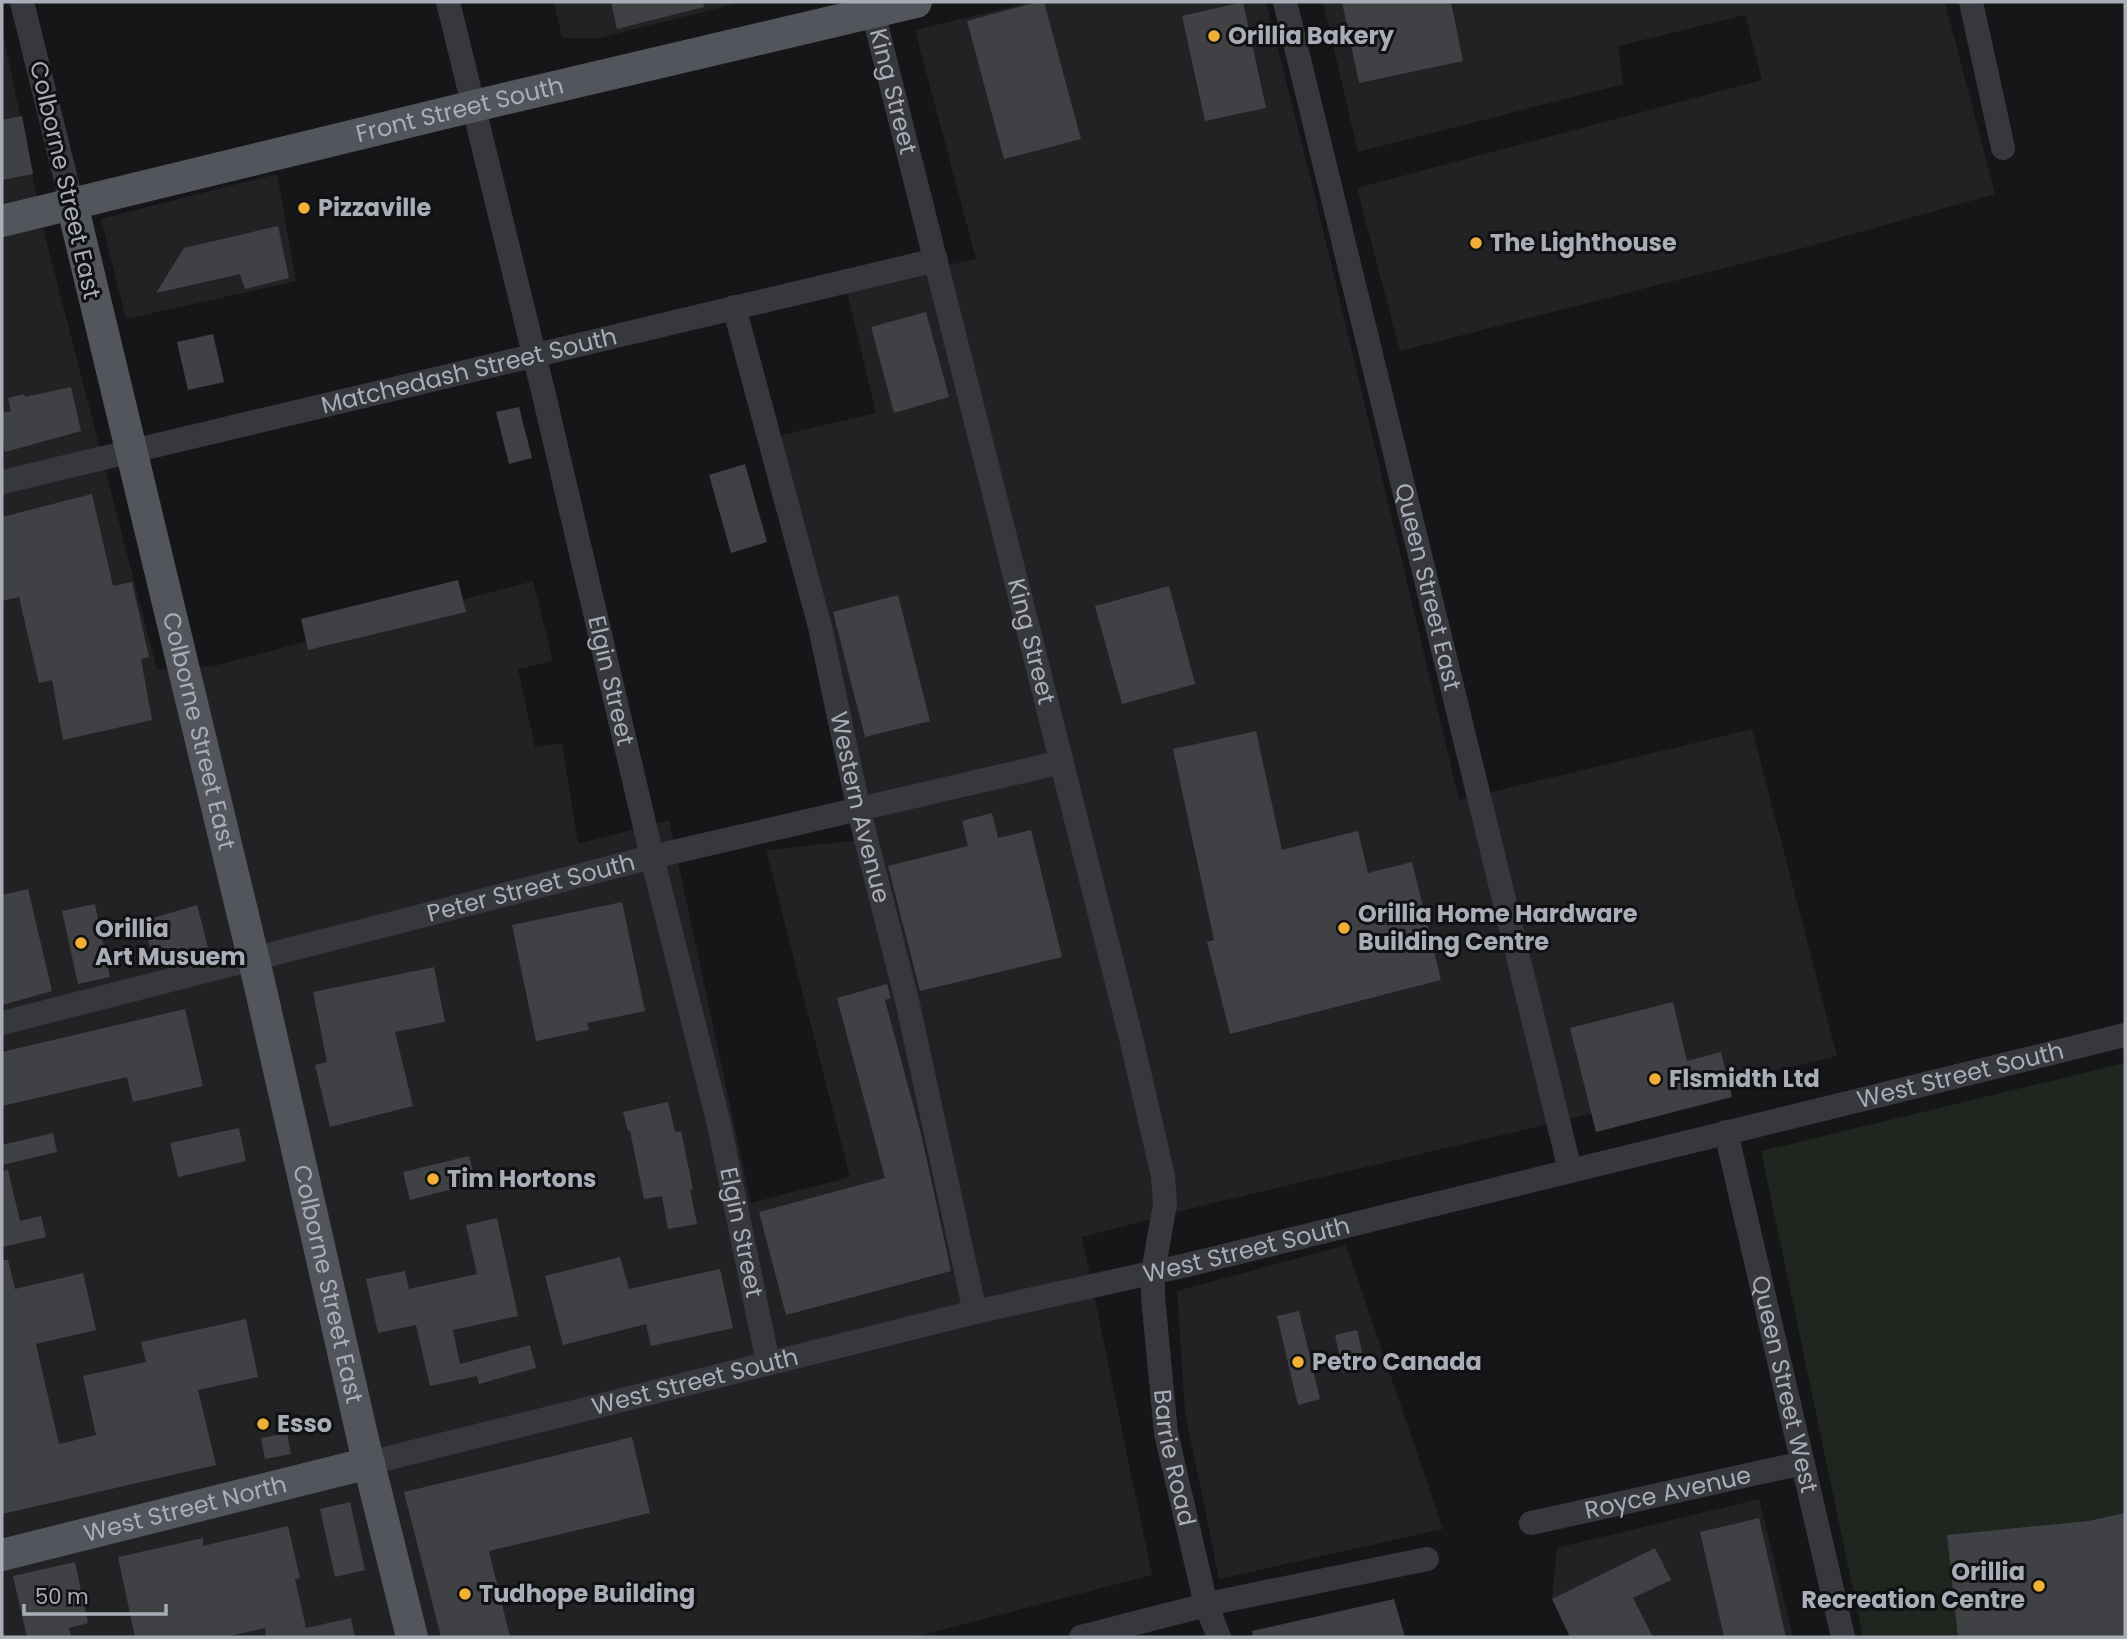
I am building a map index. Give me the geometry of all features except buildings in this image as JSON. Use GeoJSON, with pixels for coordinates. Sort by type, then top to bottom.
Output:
{"type":"FeatureCollection","features":[{"type":"Feature","properties":{"kind":"main road","name":"Front Street South"},"geometry":{"type":"LineString","coordinates":[[2,221],[916,2]]}},
{"type":"Feature","properties":{"kind":"main road","name":"Colborne Street East"},"geometry":{"type":"LineString","coordinates":[[72,204],[412,1637]]}},
{"type":"Feature","properties":{"kind":"main road","name":"West Street North"},"geometry":{"type":"LineString","coordinates":[[2,1555],[369,1463]]}},
{"type":"Feature","properties":{"kind":"street","name":"Elgin Street"},"geometry":{"type":"LineString","coordinates":[[448,2],[652,857],[719,1124],[768,1363]]}},
{"type":"Feature","properties":{"kind":"street","name":"Queen Street East"},"geometry":{"type":"LineString","coordinates":[[1285,2],[1570,1170]]}},
{"type":"Feature","properties":{"kind":"street"},"geometry":{"type":"LineString","coordinates":[[1971,2],[2003,148]]}},
{"type":"Feature","properties":{"kind":"street","name":"Colborne Street East"},"geometry":{"type":"LineString","coordinates":[[27,3],[72,204]]}},
{"type":"Feature","properties":{"kind":"street","name":"King Street"},"geometry":{"type":"LineString","coordinates":[[873,12],[1131,1038],[1163,1176],[1165,1204],[1153,1272]]}},
{"type":"Feature","properties":{"kind":"street","name":"Matchedash Street South"},"geometry":{"type":"LineString","coordinates":[[2,482],[936,260]]}},
{"type":"Feature","properties":{"kind":"street","name":"Western Avenue"},"geometry":{"type":"LineString","coordinates":[[734,307],[820,626],[859,811],[908,1005],[975,1312]]}},
{"type":"Feature","properties":{"kind":"street","name":"Peter Street South"},"geometry":{"type":"LineString","coordinates":[[2,1023],[652,857],[1062,762]]}},
{"type":"Feature","properties":{"kind":"street","name":"West Street South"},"geometry":{"type":"LineString","coordinates":[[369,1463],[975,1312],[1153,1272],[2125,1035]]}},
{"type":"Feature","properties":{"kind":"street","name":"Queen Street West"},"geometry":{"type":"LineString","coordinates":[[1726,1132],[1843,1637]]}},
{"type":"Feature","properties":{"kind":"street","name":"Barrie Road"},"geometry":{"type":"LineString","coordinates":[[1153,1272],[1166,1433],[1206,1605],[1219,1637]]}},
{"type":"Feature","properties":{"kind":"street","name":"Royce Avenue"},"geometry":{"type":"LineString","coordinates":[[1531,1522],[1803,1463]]}},
{"type":"Feature","properties":{"kind":"street"},"geometry":{"type":"LineString","coordinates":[[1081,1637],[1206,1605],[1427,1559]]}},
{"type":"Feature","properties":{"kind":"shaded area"},"geometry":{"type":"Polygon","coordinates":[[[554,2],[743,2],[599,38],[562,38],[554,2]]]}},
{"type":"Feature","properties":{"kind":"shaded area"},"geometry":{"type":"Polygon","coordinates":[[[1031,2],[1266,2],[1459,800],[1752,729],[1837,1056],[1209,1204],[1082,1237],[1152,1575],[914,1637],[2,1637],[2,28],[44,232],[157,670],[214,666],[533,581],[553,661],[518,669],[535,747],[562,743],[578,844],[669,820],[751,1203],[850,1177],[766,850],[871,839],[769,438],[876,413],[846,288],[976,259],[915,30],[1031,2]]]}},
{"type":"Feature","properties":{"kind":"shaded area"},"geometry":{"type":"Polygon","coordinates":[[[1323,2],[1945,2],[1995,194],[1803,248],[1400,351],[1357,188],[1762,80],[1745,15],[1618,46],[1623,84],[1358,152],[1323,2]]]}},
{"type":"Feature","properties":{"kind":"shaded area"},"geometry":{"type":"Polygon","coordinates":[[[277,174],[296,281],[126,319],[101,219],[277,174]]]}},
{"type":"Feature","properties":{"kind":"shaded area"},"geometry":{"type":"Polygon","coordinates":[[[2125,1063],[2125,1637],[1863,1637],[1761,1151],[2125,1063]]]}},
{"type":"Feature","properties":{"kind":"shaded area"},"geometry":{"type":"Polygon","coordinates":[[[1346,1245],[1443,1529],[1219,1579],[1185,1412],[1177,1291],[1346,1245]]]}},
{"type":"Feature","properties":{"kind":"shaded area"},"geometry":{"type":"Polygon","coordinates":[[[1759,1499],[1793,1637],[1570,1637],[1552,1599],[1557,1548],[1759,1499]]]}},
{"type":"Feature","properties":{"kind":"place","name":"Orillia Bakery"},"geometry":{"type":"Point","coordinates":[1214,36]}},
{"type":"Feature","properties":{"kind":"place","name":"Pizzaville"},"geometry":{"type":"Point","coordinates":[304,208]}},
{"type":"Feature","properties":{"kind":"place","name":"The Lighthouse"},"geometry":{"type":"Point","coordinates":[1476,243]}},
{"type":"Feature","properties":{"kind":"place","name":"Orillia Home Hardware Building Centre"},"geometry":{"type":"Point","coordinates":[1344,928]}},
{"type":"Feature","properties":{"kind":"place","name":"Orillia Art Musuem"},"geometry":{"type":"Point","coordinates":[81,943]}},
{"type":"Feature","properties":{"kind":"place","name":"Flsmidth Ltd"},"geometry":{"type":"Point","coordinates":[1655,1079]}},
{"type":"Feature","properties":{"kind":"place","name":"Tim Hortons"},"geometry":{"type":"Point","coordinates":[433,1179]}},
{"type":"Feature","properties":{"kind":"place","name":"Petro Canada"},"geometry":{"type":"Point","coordinates":[1298,1362]}},
{"type":"Feature","properties":{"kind":"place","name":"Esso"},"geometry":{"type":"Point","coordinates":[263,1424]}},
{"type":"Feature","properties":{"kind":"place","name":"Orillia Recreation Centre"},"geometry":{"type":"Point","coordinates":[2039,1586]}},
{"type":"Feature","properties":{"kind":"place","name":"Tudhope Building"},"geometry":{"type":"Point","coordinates":[465,1594]}}]}
